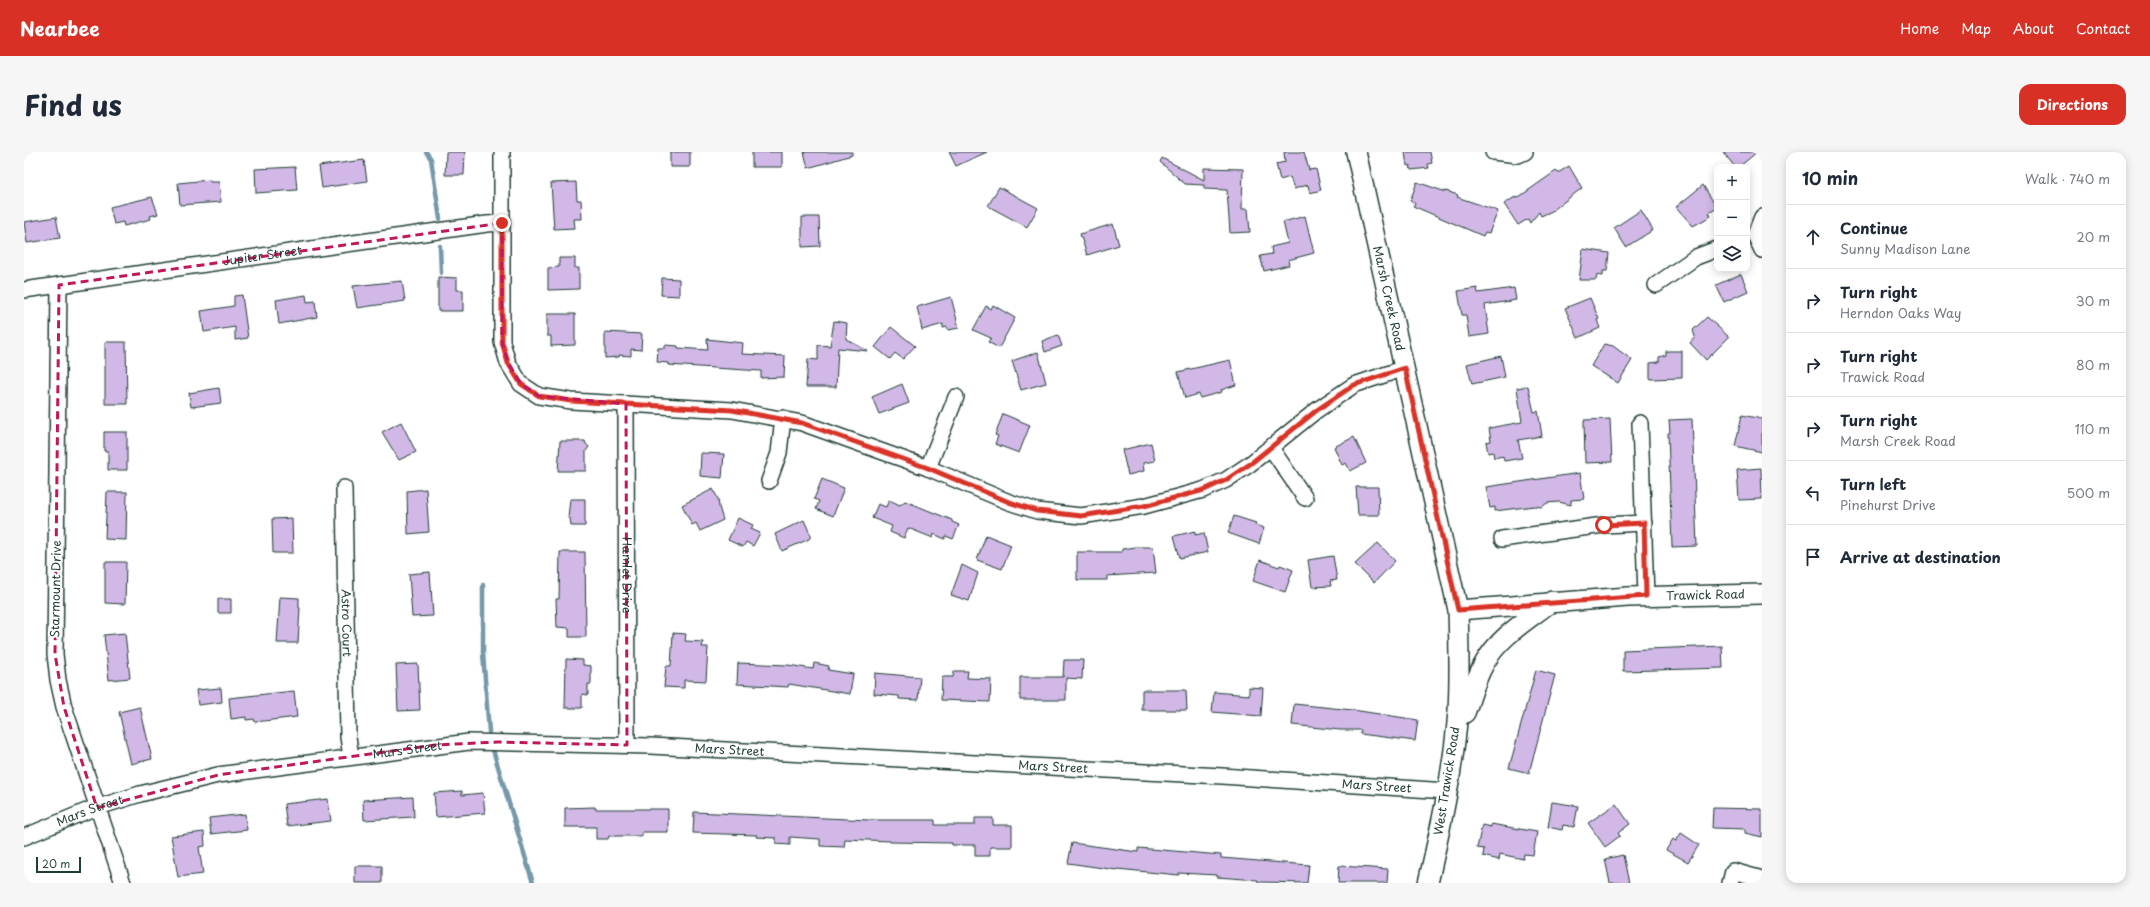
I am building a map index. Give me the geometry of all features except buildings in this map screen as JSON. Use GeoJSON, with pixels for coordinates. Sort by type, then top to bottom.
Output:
{"type":"FeatureCollection","features":[{"type":"Feature","properties":{"kind":"street"},"geometry":{"type":"LineString","coordinates":[[502,152],[502,342],[508,363],[521,384],[539,396],[571,401],[732,410],[783,418],[802,423],[928,468],[1009,502],[1037,511],[1081,516],[1137,508],[1204,490],[1226,480],[1271,448],[1317,410],[1354,385],[1405,368]]}},
{"type":"Feature","properties":{"kind":"street","name":"Marsh Creek Road"},"geometry":{"type":"LineString","coordinates":[[1356,152],[1458,610]]}},
{"type":"Feature","properties":{"kind":"street"},"geometry":{"type":"LineString","coordinates":[[1493,152],[1518,155],[1525,152]]}},
{"type":"Feature","properties":{"kind":"street"},"geometry":{"type":"LineString","coordinates":[[1762,217],[1751,237],[1762,250]]}},
{"type":"Feature","properties":{"kind":"street","name":"Jupiter Street"},"geometry":{"type":"LineString","coordinates":[[24,290],[502,223]]}},
{"type":"Feature","properties":{"kind":"street"},"geometry":{"type":"LineString","coordinates":[[1656,285],[1696,257],[1714,250]]}},
{"type":"Feature","properties":{"kind":"street","name":"Starmount Drive"},"geometry":{"type":"LineString","coordinates":[[59,284],[55,654],[58,680],[64,707],[123,883]]}},
{"type":"Feature","properties":{"kind":"street"},"geometry":{"type":"LineString","coordinates":[[928,468],[956,397]]}},
{"type":"Feature","properties":{"kind":"street","name":"Hamlet Drive"},"geometry":{"type":"LineString","coordinates":[[626,404],[627,745]]}},
{"type":"Feature","properties":{"kind":"street"},"geometry":{"type":"LineString","coordinates":[[769,480],[779,452],[783,418]]}},
{"type":"Feature","properties":{"kind":"street"},"geometry":{"type":"LineString","coordinates":[[1640,423],[1646,596]]}},
{"type":"Feature","properties":{"kind":"street"},"geometry":{"type":"LineString","coordinates":[[1271,448],[1305,498]]}},
{"type":"Feature","properties":{"kind":"street","name":"Astro Court"},"geometry":{"type":"LineString","coordinates":[[344,488],[348,737],[351,757]]}},
{"type":"Feature","properties":{"kind":"street"},"geometry":{"type":"LineString","coordinates":[[1502,539],[1604,525],[1644,523]]}},
{"type":"Feature","properties":{"kind":"street","name":"Trawick Road"},"geometry":{"type":"LineString","coordinates":[[1458,610],[1646,596],[1762,594]]}},
{"type":"Feature","properties":{"kind":"street"},"geometry":{"type":"LineString","coordinates":[[1456,739],[1470,694],[1484,664],[1492,652],[1501,641],[1518,626],[1552,602]]}},
{"type":"Feature","properties":{"kind":"street","name":"West Trawick Road"},"geometry":{"type":"LineString","coordinates":[[1428,883],[1456,739],[1459,679],[1458,610]]}},
{"type":"Feature","properties":{"kind":"street","name":"Mars Street"},"geometry":{"type":"LineString","coordinates":[[24,837],[97,808],[176,784],[218,775],[469,742],[627,745],[1237,776],[1447,791]]}},
{"type":"Feature","properties":{"kind":"street"},"geometry":{"type":"LineString","coordinates":[[1730,883],[1733,871],[1762,879]]}},
{"type":"Feature","properties":{"kind":"highlighted area"},"geometry":{"type":"Polygon","coordinates":[[[502,223],[502,342],[508,363],[521,384],[539,396],[626,404],[627,745],[497,742],[435,745],[218,775],[97,808],[64,707],[55,654],[59,285],[502,223]]]}},
{"type":"Feature","properties":{"kind":"waterway"},"geometry":{"type":"LineString","coordinates":[[426,152],[431,159],[440,219]]}},
{"type":"Feature","properties":{"kind":"waterway"},"geometry":{"type":"LineString","coordinates":[[440,246],[441,273]]}},
{"type":"Feature","properties":{"kind":"waterway"},"geometry":{"type":"LineString","coordinates":[[483,585],[483,653],[489,732]]}},
{"type":"Feature","properties":{"kind":"waterway"},"geometry":{"type":"LineString","coordinates":[[493,750],[533,883]]}},
{"type":"Feature","properties":{"kind":"route"},"geometry":{"type":"LineString","coordinates":[[502,223],[502,342],[508,363],[521,384],[539,396],[571,401],[732,410],[783,418],[802,423],[928,468],[1009,502],[1037,511],[1081,516],[1111,513],[1144,506],[1204,490],[1226,480],[1271,448],[1337,395],[1354,385],[1405,368],[1458,610],[1646,596],[1644,523],[1604,525]]}}]}
